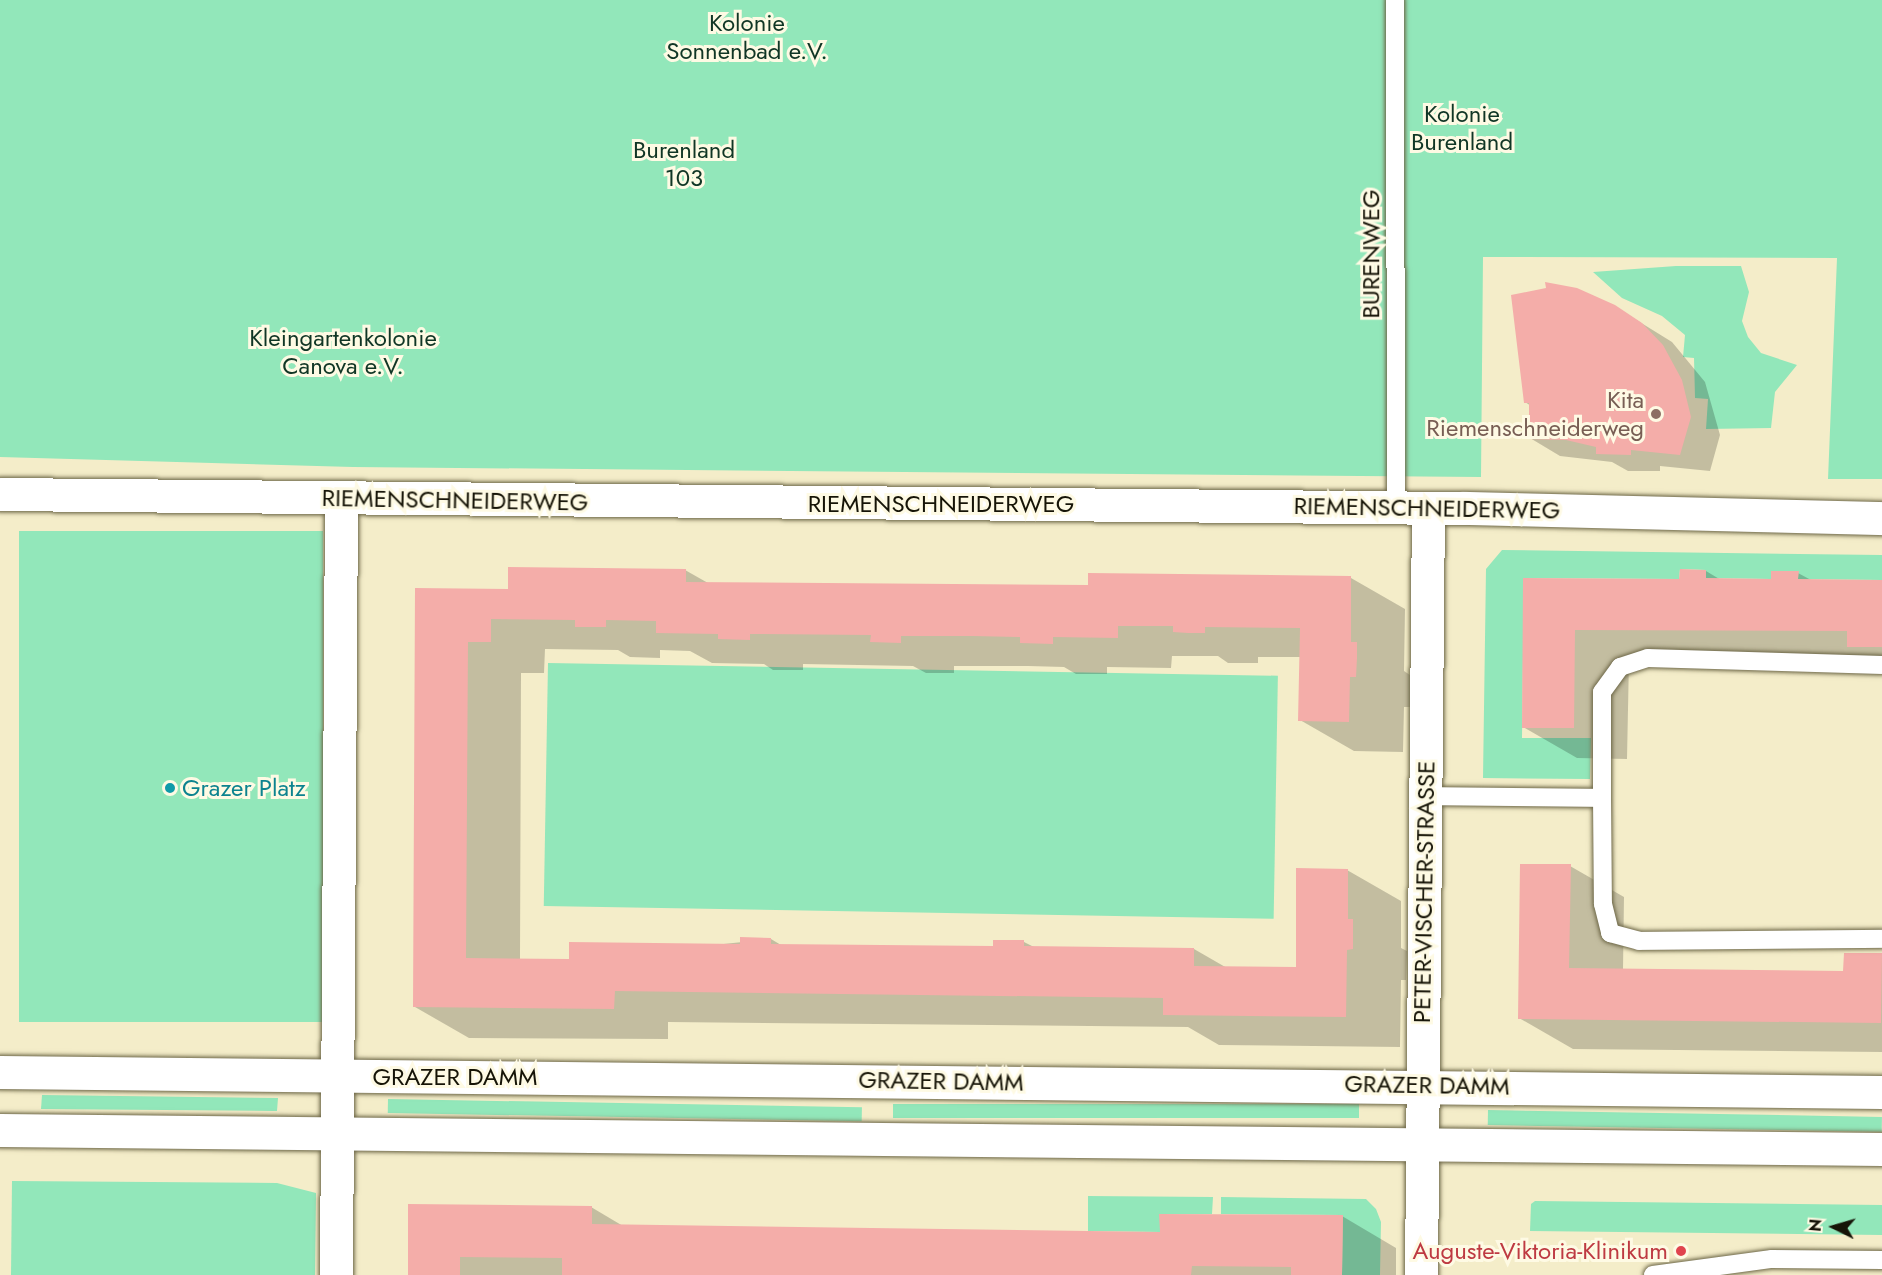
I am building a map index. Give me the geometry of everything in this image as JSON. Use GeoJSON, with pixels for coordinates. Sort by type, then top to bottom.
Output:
{"type":"FeatureCollection","features":[{"type":"Feature","properties":{"kind":"main road","name":"RIEMENSCHNEIDERWEG"},"geometry":{"type":"LineString","coordinates":[[0,494],[1428,508],[1882,518]]}},
{"type":"Feature","properties":{"kind":"main road"},"geometry":{"type":"LineString","coordinates":[[336,1275],[341,499]]}},
{"type":"Feature","properties":{"kind":"main road","name":"PETER-VISCHER-STRASSE"},"geometry":{"type":"LineString","coordinates":[[1421,1275],[1428,508]]}},
{"type":"Feature","properties":{"kind":"main road","name":"GRAZER DAMM"},"geometry":{"type":"LineString","coordinates":[[0,1072],[1882,1092]]}},
{"type":"Feature","properties":{"kind":"main road"},"geometry":{"type":"LineString","coordinates":[[0,1130],[1882,1149]]}},
{"type":"Feature","properties":{"kind":"lane","name":"BURENWEG"},"geometry":{"type":"LineString","coordinates":[[1395,0],[1396,508]]}},
{"type":"Feature","properties":{"kind":"lane"},"geometry":{"type":"LineString","coordinates":[[1882,665],[1648,658],[1620,667],[1602,692],[1603,904],[1610,933],[1639,941],[1882,939]]}},
{"type":"Feature","properties":{"kind":"lane"},"geometry":{"type":"LineString","coordinates":[[1425,796],[1602,798]]}},
{"type":"Feature","properties":{"kind":"lane"},"geometry":{"type":"LineString","coordinates":[[1653,1275],[1882,1260]]}},
{"type":"Feature","properties":{"kind":"green space"},"geometry":{"type":"Polygon","coordinates":[[[0,0],[1882,0],[1882,479],[1828,479],[1837,258],[1483,257],[1481,477],[353,467],[0,457],[0,0]]]}},
{"type":"Feature","properties":{"kind":"green space"},"geometry":{"type":"Polygon","coordinates":[[[1676,266],[1741,266],[1749,292],[1742,321],[1748,337],[1761,353],[1797,365],[1775,392],[1771,428],[1706,429],[1708,399],[1695,398],[1694,358],[1683,357],[1685,335],[1662,316],[1622,298],[1593,272],[1676,266]]]}},
{"type":"Feature","properties":{"kind":"green space"},"geometry":{"type":"Polygon","coordinates":[[[19,531],[323,531],[323,1022],[19,1022],[19,531]]]}},
{"type":"Feature","properties":{"kind":"green space"},"geometry":{"type":"Polygon","coordinates":[[[1502,550],[1882,555],[1882,580],[1798,579],[1798,571],[1772,571],[1771,579],[1706,578],[1706,570],[1680,569],[1679,579],[1524,578],[1522,738],[1591,738],[1590,779],[1483,778],[1486,569],[1502,550]]]}},
{"type":"Feature","properties":{"kind":"green space"},"geometry":{"type":"Polygon","coordinates":[[[548,663],[1278,676],[1274,919],[544,906],[548,663]]]}},
{"type":"Feature","properties":{"kind":"green space"},"geometry":{"type":"Polygon","coordinates":[[[42,1095],[278,1098],[277,1111],[41,1109],[42,1095]]]}},
{"type":"Feature","properties":{"kind":"green space"},"geometry":{"type":"Polygon","coordinates":[[[388,1099],[862,1107],[862,1121],[388,1113],[388,1099]]]}},
{"type":"Feature","properties":{"kind":"green space"},"geometry":{"type":"Polygon","coordinates":[[[893,1104],[1359,1104],[1359,1118],[893,1118],[893,1104]]]}},
{"type":"Feature","properties":{"kind":"green space"},"geometry":{"type":"Polygon","coordinates":[[[1488,1110],[1882,1117],[1882,1132],[1488,1125],[1488,1110]]]}},
{"type":"Feature","properties":{"kind":"green space"},"geometry":{"type":"Polygon","coordinates":[[[12,1181],[277,1183],[316,1193],[315,1275],[11,1275],[12,1181]]]}},
{"type":"Feature","properties":{"kind":"green space"},"geometry":{"type":"Polygon","coordinates":[[[1088,1196],[1213,1197],[1212,1214],[1160,1214],[1160,1232],[1088,1231],[1088,1196]]]}},
{"type":"Feature","properties":{"kind":"green space"},"geometry":{"type":"Polygon","coordinates":[[[1221,1197],[1366,1199],[1376,1209],[1381,1222],[1380,1275],[1342,1275],[1343,1215],[1221,1214],[1221,1197]]]}},
{"type":"Feature","properties":{"kind":"green space"},"geometry":{"type":"Polygon","coordinates":[[[1535,1201],[1882,1205],[1882,1235],[1530,1231],[1531,1204],[1535,1201]]]}},
{"type":"Feature","properties":{"kind":"building"},"geometry":{"type":"Polygon","coordinates":[[[1545,282],[1577,288],[1615,305],[1642,323],[1663,345],[1682,380],[1691,417],[1680,455],[1631,450],[1631,455],[1596,454],[1596,447],[1566,440],[1529,439],[1529,403],[1524,403],[1511,295],[1546,288],[1545,282]]]}},
{"type":"Feature","properties":{"kind":"building"},"geometry":{"type":"Polygon","coordinates":[[[508,567],[686,569],[686,582],[1088,585],[1088,573],[1351,576],[1351,642],[1357,642],[1357,658],[1356,677],[1350,677],[1349,722],[1298,721],[1300,628],[1205,627],[1205,633],[1188,633],[1173,632],[1173,626],[1118,626],[1118,638],[1053,637],[1053,644],[1020,643],[1020,637],[973,636],[901,636],[901,643],[870,642],[871,635],[750,634],[750,640],[718,639],[718,634],[656,633],[656,621],[606,620],[606,627],[575,627],[575,620],[491,619],[491,642],[468,642],[466,958],[569,959],[569,942],[740,944],[740,937],[771,938],[771,944],[993,946],[993,940],[1024,940],[1024,946],[1194,948],[1194,966],[1296,967],[1296,868],[1348,869],[1348,919],[1353,919],[1353,949],[1347,950],[1346,1017],[1163,1015],[1163,998],[615,991],[614,1009],[413,1007],[415,588],[508,589],[508,567]]]}},
{"type":"Feature","properties":{"kind":"building"},"geometry":{"type":"Polygon","coordinates":[[[1680,569],[1706,570],[1706,578],[1771,579],[1771,571],[1799,571],[1798,579],[1882,580],[1882,647],[1847,647],[1847,631],[1575,630],[1574,728],[1522,728],[1523,578],[1679,579],[1680,569]]]}},
{"type":"Feature","properties":{"kind":"building"},"geometry":{"type":"Polygon","coordinates":[[[1520,864],[1571,864],[1569,968],[1843,971],[1844,953],[1882,953],[1881,1023],[1518,1019],[1520,864]]]}},
{"type":"Feature","properties":{"kind":"building"},"geometry":{"type":"Polygon","coordinates":[[[408,1204],[592,1206],[592,1224],[1160,1232],[1159,1214],[1343,1215],[1342,1275],[1291,1275],[1291,1267],[1192,1266],[1191,1275],[562,1275],[562,1258],[460,1257],[460,1275],[408,1275],[408,1204]]]}},
{"type":"Feature","properties":{"kind":"place","name":"Kita Riemenschneiderweg"},"geometry":{"type":"Point","coordinates":[1656,414]}},
{"type":"Feature","properties":{"kind":"place","name":"Grazer Platz"},"geometry":{"type":"Point","coordinates":[170,788]}},
{"type":"Feature","properties":{"kind":"place","name":"Auguste-Viktoria-Klinikum"},"geometry":{"type":"Point","coordinates":[1681,1251]}},
{"type":"Feature","properties":{"kind":"park label","name":"Kolonie Sonnenbad e.V."},"geometry":{"type":"Point","coordinates":[747,37]}},
{"type":"Feature","properties":{"kind":"park label","name":"Kolonie Burenland"},"geometry":{"type":"Point","coordinates":[1462,128]}},
{"type":"Feature","properties":{"kind":"park label","name":"Burenland 103"},"geometry":{"type":"Point","coordinates":[684,164]}},
{"type":"Feature","properties":{"kind":"park label","name":"Kleingartenkolonie Canova e.V."},"geometry":{"type":"Point","coordinates":[343,352]}}]}
